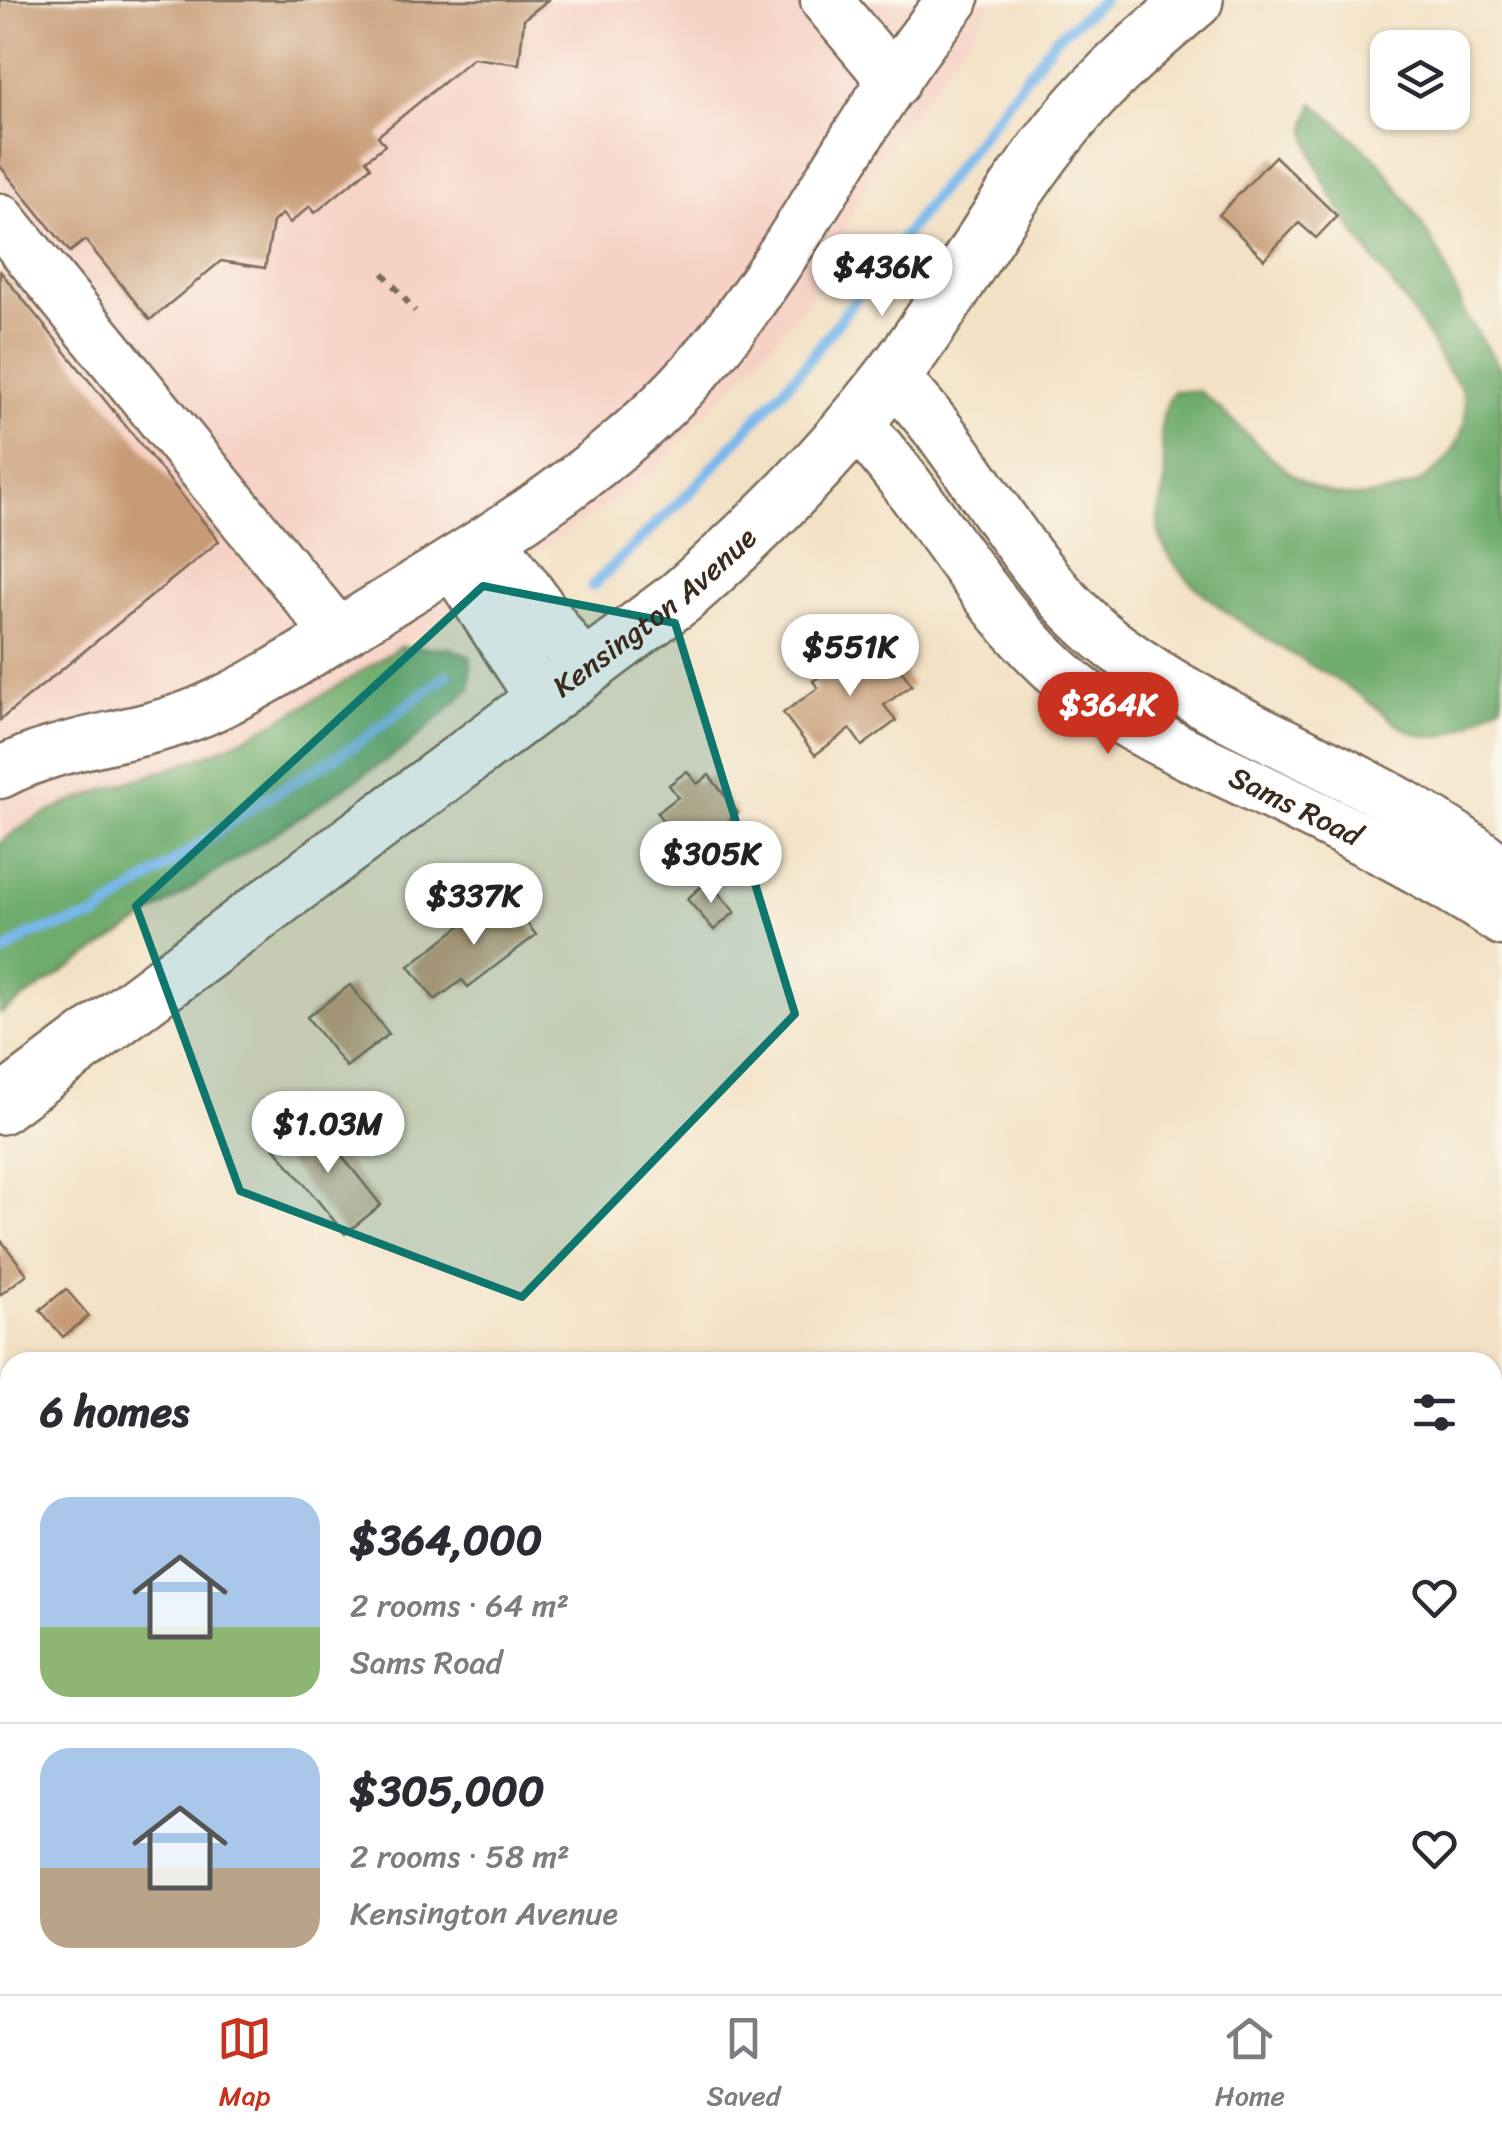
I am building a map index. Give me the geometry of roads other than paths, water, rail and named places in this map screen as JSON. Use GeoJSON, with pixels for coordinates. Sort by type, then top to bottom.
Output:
{"type":"FeatureCollection","features":[{"type":"Feature","properties":{"kind":"main road","name":"Kensington Avenue"},"geometry":{"type":"LineString","coordinates":[[0,1106],[564,686],[681,597],[752,534],[856,423],[892,376],[1068,121],[1153,35],[1195,0]]}},
{"type":"Feature","properties":{"kind":"street"},"geometry":{"type":"LineString","coordinates":[[826,0],[894,82]]}},
{"type":"Feature","properties":{"kind":"street"},"geometry":{"type":"LineString","coordinates":[[0,773],[46,752],[198,712],[246,691],[472,551],[650,420],[694,373],[787,252],[894,82],[953,0]]}},
{"type":"Feature","properties":{"kind":"street"},"geometry":{"type":"LineString","coordinates":[[0,219],[338,634]]}},
{"type":"Feature","properties":{"kind":"street","name":"Sams Road"},"geometry":{"type":"LineString","coordinates":[[892,376],[942,430],[1034,563],[1111,644],[1170,686],[1406,804],[1464,840],[1502,872]]}},
{"type":"Feature","properties":{"kind":"street","name":"Sams Road"},"geometry":{"type":"LineString","coordinates":[[856,423],[895,466],[978,587],[1024,642],[1077,688],[1143,732],[1381,848],[1502,920]]}},
{"type":"Feature","properties":{"kind":"street"},"geometry":{"type":"LineString","coordinates":[[472,551],[564,686]]}},
{"type":"Feature","properties":{"kind":"waterway"},"geometry":{"type":"LineString","coordinates":[[592,586],[695,487],[805,365],[1055,39],[1103,0]]}},
{"type":"Feature","properties":{"kind":"waterway"},"geometry":{"type":"LineString","coordinates":[[0,955],[30,934],[95,917],[254,806],[357,744],[447,675]]}}]}
